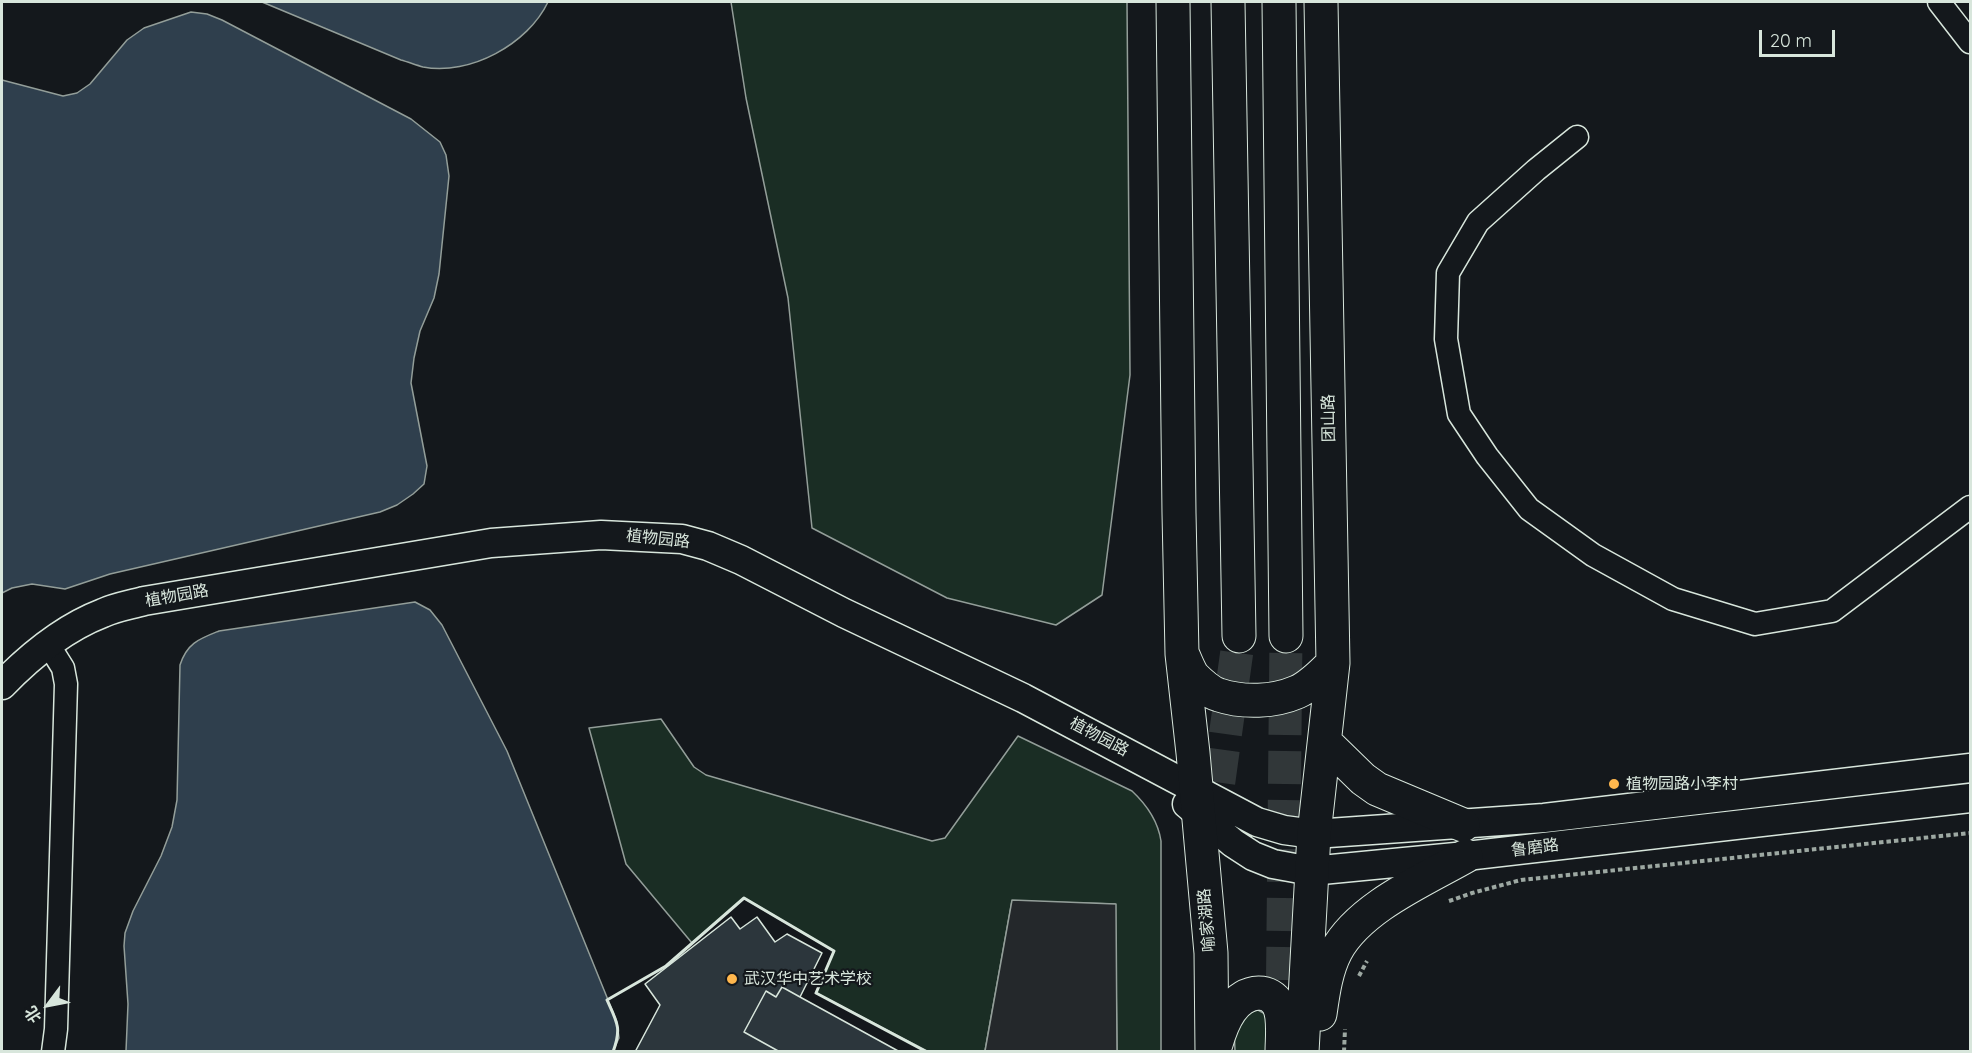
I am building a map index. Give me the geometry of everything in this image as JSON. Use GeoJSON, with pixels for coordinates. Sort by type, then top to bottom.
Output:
{"type":"FeatureCollection","features":[{"type":"Feature","properties":{"kind":"main road"},"geometry":{"type":"LineString","coordinates":[[1173,2],[1182,654],[1196,800]]}},
{"type":"Feature","properties":{"kind":"main road"},"geometry":{"type":"LineString","coordinates":[[1228,2],[1239,636]]}},
{"type":"Feature","properties":{"kind":"main road"},"geometry":{"type":"LineString","coordinates":[[1279,2],[1286,636]]}},
{"type":"Feature","properties":{"kind":"main road","name":"团山路"},"geometry":{"type":"LineString","coordinates":[[1314,834],[1333,663],[1321,2]]}},
{"type":"Feature","properties":{"kind":"main road"},"geometry":{"type":"LineString","coordinates":[[1182,654],[1191,674],[1211,691],[1218,695],[1256,700],[1277,698],[1297,692],[1317,679],[1333,663]]}},
{"type":"Feature","properties":{"kind":"main road"},"geometry":{"type":"LineString","coordinates":[[1317,1052],[1318,1024],[1328,973],[1336,952],[1350,932],[1363,919],[1465,841],[1377,789],[1363,779],[1325,742]]}},
{"type":"Feature","properties":{"kind":"main road","name":"喻家湖路"},"geometry":{"type":"LineString","coordinates":[[1196,800],[1210,953],[1213,1052]]}},
{"type":"Feature","properties":{"kind":"main road"},"geometry":{"type":"LineString","coordinates":[[1302,1052],[1314,834]]}},
{"type":"Feature","properties":{"kind":"main road"},"geometry":{"type":"LineString","coordinates":[[1213,1052],[1220,1028],[1235,1003],[1256,993],[1266,994],[1273,998],[1281,1011],[1282,1052]]}},
{"type":"Feature","properties":{"kind":"street"},"geometry":{"type":"LineString","coordinates":[[1939,2],[1971,42]]}},
{"type":"Feature","properties":{"kind":"street"},"geometry":{"type":"LineString","coordinates":[[1577,137],[1478,222],[1448,273],[1446,339],[1459,414],[1487,456],[1529,509],[1593,555],[1673,599],[1755,624],[1832,611],[1971,507]]}},
{"type":"Feature","properties":{"kind":"street","name":"植物园路"},"geometry":{"type":"LineString","coordinates":[[2,685],[59,635],[105,612],[144,601],[491,543],[601,535],[682,539],[708,546],[741,560],[844,613],[1023,698],[1137,758],[1196,800],[1270,827],[1314,834]]}},
{"type":"Feature","properties":{"kind":"street"},"geometry":{"type":"LineString","coordinates":[[48,644],[63,668],[66,684],[53,1052]]}},
{"type":"Feature","properties":{"kind":"street","name":"鲁磨路"},"geometry":{"type":"LineString","coordinates":[[1196,800],[1233,843],[1253,856],[1273,864],[1311,871],[1465,841],[1544,819],[1971,768]]}},
{"type":"Feature","properties":{"kind":"street","name":"鲁磨路"},"geometry":{"type":"LineString","coordinates":[[1314,834],[1465,841],[1971,798]]}},
{"type":"Feature","properties":{"kind":"path"},"geometry":{"type":"LineString","coordinates":[[1443,904],[1472,893],[1521,880],[1971,833]]}},
{"type":"Feature","properties":{"kind":"path"},"geometry":{"type":"LineString","coordinates":[[1355,986],[1371,955]]}},
{"type":"Feature","properties":{"kind":"path"},"geometry":{"type":"LineString","coordinates":[[1344,1052],[1345,1027]]}},
{"type":"Feature","properties":{"kind":"green space"},"geometry":{"type":"Polygon","coordinates":[[[731,2],[1127,2],[1130,375],[1102,595],[1056,625],[947,598],[812,528],[788,298],[746,98],[731,2]]]}},
{"type":"Feature","properties":{"kind":"green space"},"geometry":{"type":"Polygon","coordinates":[[[661,719],[694,767],[706,775],[932,841],[945,838],[1018,736],[1132,791],[1151,814],[1161,841],[1161,1051],[1117,1051],[1115,904],[1012,901],[985,1051],[927,1051],[816,993],[834,951],[744,898],[692,943],[626,864],[589,728],[661,719]]]}},
{"type":"Feature","properties":{"kind":"green space"},"geometry":{"type":"Polygon","coordinates":[[[1258,1010],[1267,1015],[1271,1051],[1235,1051],[1234,1027],[1250,1012],[1258,1010]]]}},
{"type":"Feature","properties":{"kind":"shaded area"},"geometry":{"type":"Polygon","coordinates":[[[1012,900],[1116,904],[1117,1051],[985,1051],[1012,900]]]}},
{"type":"Feature","properties":{"kind":"water"},"geometry":{"type":"Polygon","coordinates":[[[262,2],[548,2],[527,31],[496,54],[460,67],[441,69],[423,67],[401,60],[262,2]]]}},
{"type":"Feature","properties":{"kind":"water"},"geometry":{"type":"Polygon","coordinates":[[[191,12],[207,14],[222,20],[411,119],[440,142],[446,155],[449,176],[439,274],[434,298],[420,331],[411,383],[427,466],[424,484],[397,505],[380,512],[110,574],[65,589],[32,584],[12,588],[2,593],[2,80],[63,96],[77,93],[90,84],[127,40],[144,28],[191,12]]]}},
{"type":"Feature","properties":{"kind":"water"},"geometry":{"type":"Polygon","coordinates":[[[415,602],[430,610],[442,625],[507,751],[617,1022],[619,1038],[613,1051],[126,1051],[128,1004],[125,933],[172,827],[177,800],[180,665],[186,652],[200,639],[219,631],[415,602]]]}},
{"type":"Feature","properties":{"kind":"building"},"geometry":{"type":"Polygon","coordinates":[[[731,917],[740,929],[757,917],[775,942],[787,934],[822,953],[800,997],[782,987],[776,997],[766,991],[744,1032],[780,1052],[635,1052],[660,1005],[645,984],[731,917]]]}},
{"type":"Feature","properties":{"kind":"building"},"geometry":{"type":"Polygon","coordinates":[[[782,987],[900,1052],[780,1052],[744,1032],[766,991],[776,997],[782,987]]]}},
{"type":"Feature","properties":{"kind":"tunnel"},"geometry":{"type":"LineString","coordinates":[[1212,831],[1239,636]]}},
{"type":"Feature","properties":{"kind":"tunnel"},"geometry":{"type":"LineString","coordinates":[[1282,1029],[1286,636]]}},
{"type":"Feature","properties":{"kind":"wall"},"geometry":{"type":"LineString","coordinates":[[613,1052],[618,1031],[607,1000],[666,966],[744,898],[834,951],[816,993],[927,1052]]}},
{"type":"Feature","properties":{"kind":"place","name":"植物园路小李村"},"geometry":{"type":"Point","coordinates":[1614,784]}},
{"type":"Feature","properties":{"kind":"place","name":"武汉华中艺术学校"},"geometry":{"type":"Point","coordinates":[732,979]}}]}
